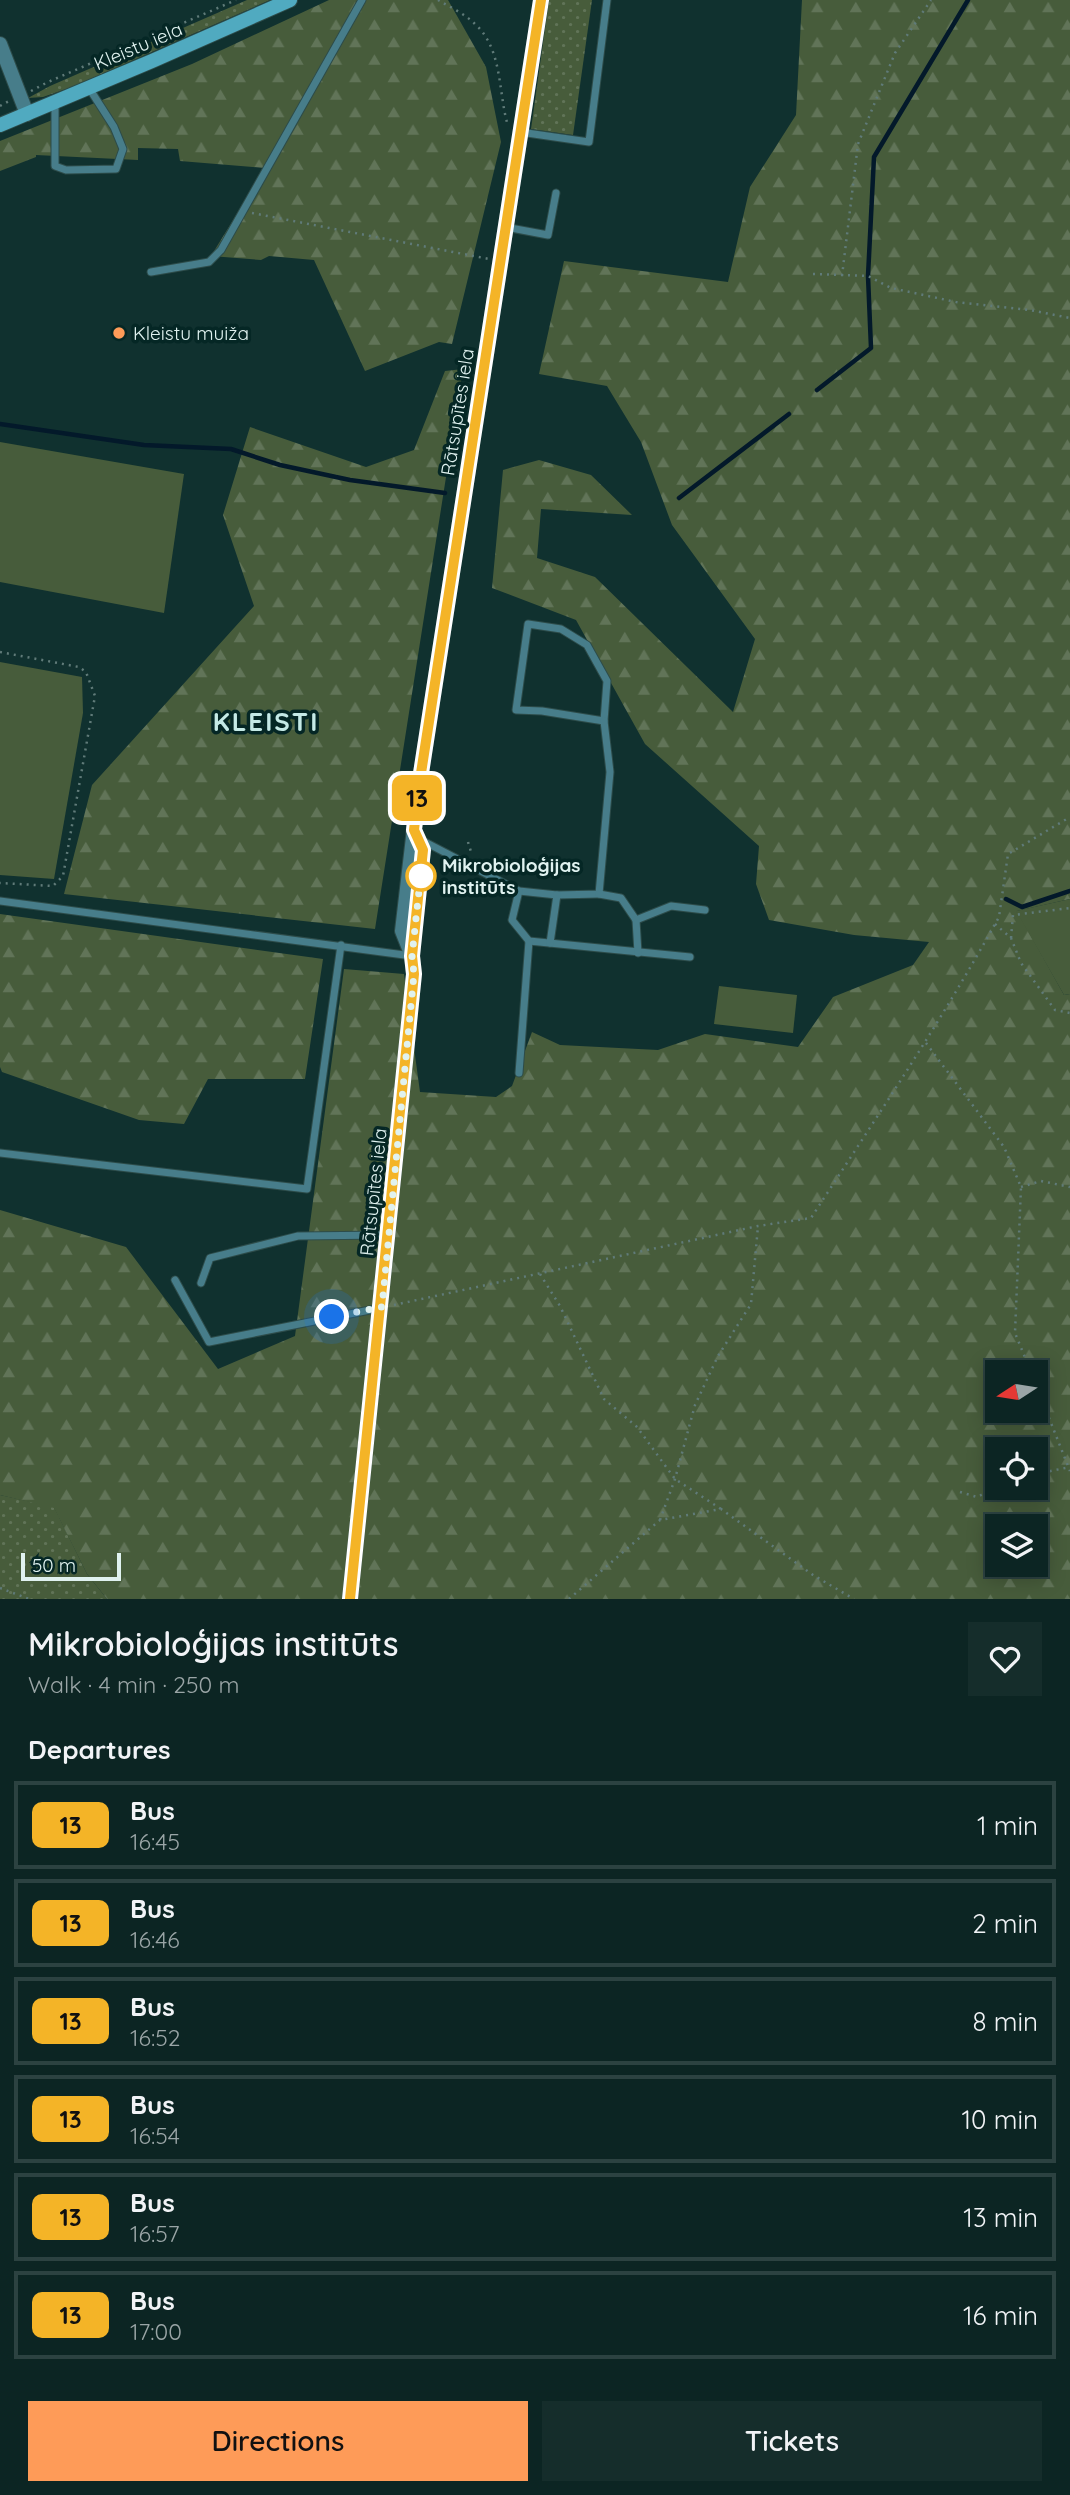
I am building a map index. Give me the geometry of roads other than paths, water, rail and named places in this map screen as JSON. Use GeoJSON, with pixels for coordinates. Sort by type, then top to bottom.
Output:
{"type":"FeatureCollection","features":[{"type":"Feature","properties":{"kind":"main road","name":"Kleistu iela"},"geometry":{"type":"LineString","coordinates":[[0,125],[290,0]]}},
{"type":"Feature","properties":{"kind":"street","name":"Rātsupītes iela"},"geometry":{"type":"LineString","coordinates":[[350,1599],[414,974],[412,956],[402,931],[419,786],[541,0]]}},
{"type":"Feature","properties":{"kind":"street"},"geometry":{"type":"LineString","coordinates":[[0,44],[27,114]]}},
{"type":"Feature","properties":{"kind":"lane"},"geometry":{"type":"LineString","coordinates":[[151,272],[209,262],[221,250],[362,0]]}},
{"type":"Feature","properties":{"kind":"lane"},"geometry":{"type":"LineString","coordinates":[[519,138],[589,142],[607,0]]}},
{"type":"Feature","properties":{"kind":"lane"},"geometry":{"type":"LineString","coordinates":[[55,102],[55,166],[66,170],[116,169],[123,149],[114,127],[89,88]]}},
{"type":"Feature","properties":{"kind":"lane"},"geometry":{"type":"LineString","coordinates":[[505,227],[548,235],[556,193]]}},
{"type":"Feature","properties":{"kind":"lane"},"geometry":{"type":"LineString","coordinates":[[599,894],[610,772],[604,721],[607,681],[587,645],[561,629],[528,624],[516,710],[542,711],[604,721]]}},
{"type":"Feature","properties":{"kind":"lane"},"geometry":{"type":"LineString","coordinates":[[414,830],[429,846],[519,891],[558,895],[599,894],[621,898],[636,920],[638,953]]}},
{"type":"Feature","properties":{"kind":"lane"},"geometry":{"type":"LineString","coordinates":[[519,891],[512,920],[529,941],[519,1073]]}},
{"type":"Feature","properties":{"kind":"lane"},"geometry":{"type":"LineString","coordinates":[[550,943],[558,895]]}},
{"type":"Feature","properties":{"kind":"lane"},"geometry":{"type":"LineString","coordinates":[[0,901],[412,956]]}},
{"type":"Feature","properties":{"kind":"lane"},"geometry":{"type":"LineString","coordinates":[[636,920],[671,906],[705,910]]}},
{"type":"Feature","properties":{"kind":"lane"},"geometry":{"type":"LineString","coordinates":[[529,941],[690,957]]}},
{"type":"Feature","properties":{"kind":"lane"},"geometry":{"type":"LineString","coordinates":[[0,1153],[307,1189],[341,945]]}},
{"type":"Feature","properties":{"kind":"lane"},"geometry":{"type":"LineString","coordinates":[[201,1283],[210,1258],[298,1236],[388,1235]]}},
{"type":"Feature","properties":{"kind":"lane"},"geometry":{"type":"LineString","coordinates":[[175,1280],[209,1342],[382,1307]]}},
{"type":"Feature","properties":{"kind":"waterway"},"geometry":{"type":"LineString","coordinates":[[817,390],[871,348],[868,276],[874,157],[968,0]]}},
{"type":"Feature","properties":{"kind":"waterway"},"geometry":{"type":"LineString","coordinates":[[679,498],[789,414]]}},
{"type":"Feature","properties":{"kind":"waterway"},"geometry":{"type":"LineString","coordinates":[[0,424],[144,445],[231,449],[280,465],[350,480],[445,493]]}},
{"type":"Feature","properties":{"kind":"waterway"},"geometry":{"type":"LineString","coordinates":[[1006,899],[1022,907],[1070,891]]}},
{"type":"Feature","properties":{"kind":"place","name":"Kleistu muiža"},"geometry":{"type":"Point","coordinates":[119,333]}},
{"type":"Feature","properties":{"kind":"place","name":"Mikrobioloģijas institūts"},"geometry":{"type":"Point","coordinates":[421,876]}},
{"type":"Feature","properties":{"kind":"district","name":"KLEISTI"},"geometry":{"type":"Point","coordinates":[266,722]}}]}
